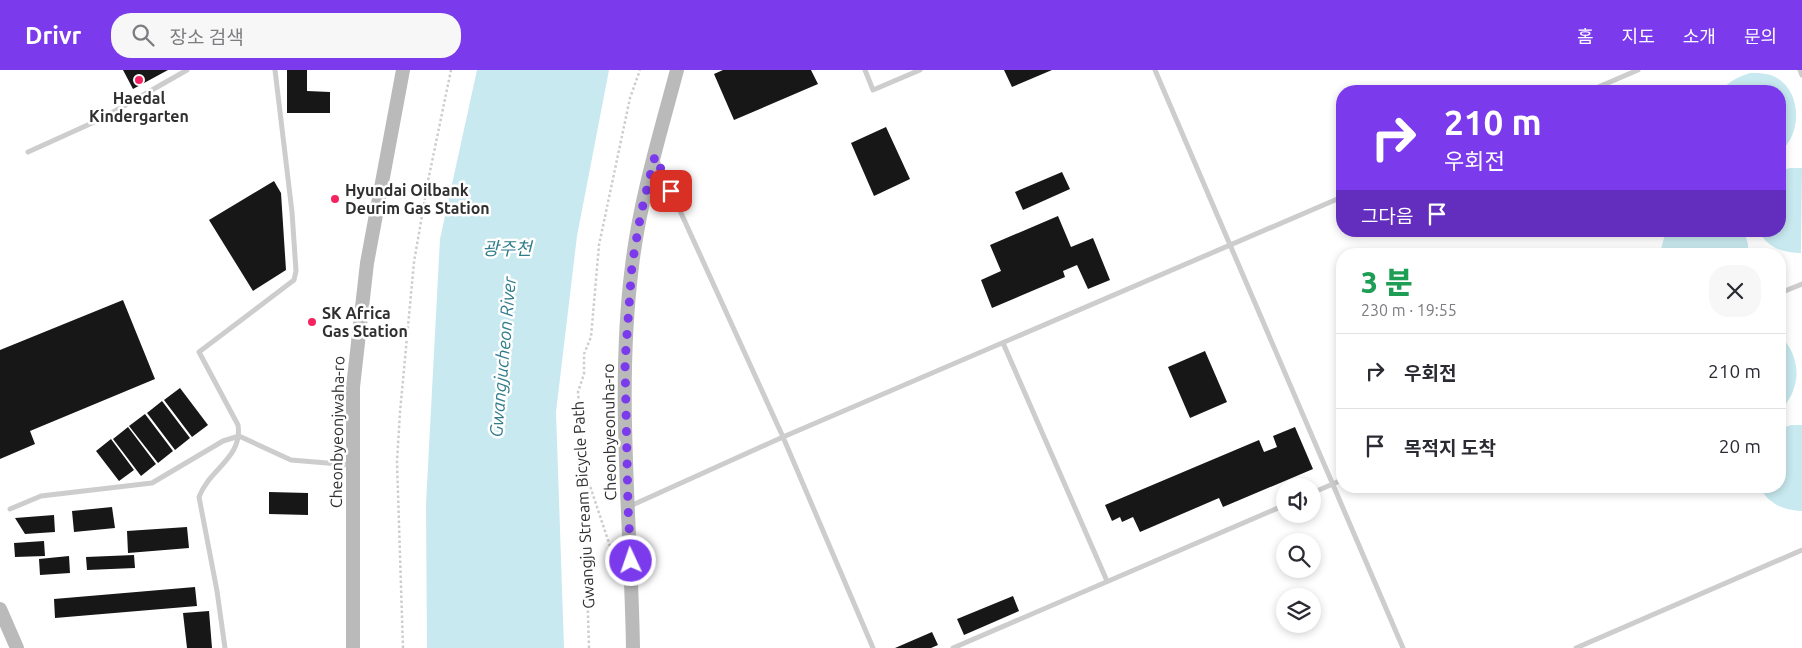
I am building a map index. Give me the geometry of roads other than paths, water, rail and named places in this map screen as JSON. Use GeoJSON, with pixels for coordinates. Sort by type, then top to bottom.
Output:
{"type":"FeatureCollection","features":[{"type":"Feature","properties":{"kind":"street","name":"Cheonbyeonjwaha-ro"},"geometry":{"type":"LineString","coordinates":[[353,648],[353,386],[367,263],[404,70]]}},
{"type":"Feature","properties":{"kind":"street","name":"Cheonbyeonuha-ro"},"geometry":{"type":"LineString","coordinates":[[633,648],[625,362],[632,265],[641,213],[677,70]]}},
{"type":"Feature","properties":{"kind":"street"},"geometry":{"type":"LineString","coordinates":[[0,609],[17,648]]}},
{"type":"Feature","properties":{"kind":"lane"},"geometry":{"type":"LineString","coordinates":[[28,152],[101,119],[187,70]]}},
{"type":"Feature","properties":{"kind":"lane"},"geometry":{"type":"LineString","coordinates":[[225,648],[218,591],[199,497],[202,489],[234,450],[239,436],[238,425],[199,352],[294,280],[296,271],[292,212],[275,70]]}},
{"type":"Feature","properties":{"kind":"lane"},"geometry":{"type":"LineString","coordinates":[[865,70],[873,90],[920,70]]}},
{"type":"Feature","properties":{"kind":"lane"},"geometry":{"type":"LineString","coordinates":[[1155,70],[1336,491]]}},
{"type":"Feature","properties":{"kind":"lane"},"geometry":{"type":"LineString","coordinates":[[1603,85],[1638,70]]}},
{"type":"Feature","properties":{"kind":"lane"},"geometry":{"type":"LineString","coordinates":[[1800,70],[1802,75]]}},
{"type":"Feature","properties":{"kind":"lane"},"geometry":{"type":"LineString","coordinates":[[655,156],[784,437],[873,648]]}},
{"type":"Feature","properties":{"kind":"lane"},"geometry":{"type":"LineString","coordinates":[[628,507],[784,437],[1336,200]]}},
{"type":"Feature","properties":{"kind":"lane"},"geometry":{"type":"LineString","coordinates":[[1786,291],[1802,284]]}},
{"type":"Feature","properties":{"kind":"lane"},"geometry":{"type":"LineString","coordinates":[[1004,343],[1107,582]]}},
{"type":"Feature","properties":{"kind":"lane"},"geometry":{"type":"LineString","coordinates":[[10,509],[41,496],[152,482],[222,441],[239,436],[291,460],[353,465]]}},
{"type":"Feature","properties":{"kind":"lane"},"geometry":{"type":"LineString","coordinates":[[1321,489],[1336,483]]}},
{"type":"Feature","properties":{"kind":"lane"},"geometry":{"type":"LineString","coordinates":[[1337,493],[1403,648]]}},
{"type":"Feature","properties":{"kind":"lane"},"geometry":{"type":"LineString","coordinates":[[953,648],[1276,509]]}},
{"type":"Feature","properties":{"kind":"lane"},"geometry":{"type":"LineString","coordinates":[[1576,648],[1802,550]]}},
{"type":"Feature","properties":{"kind":"water","name":"광주천"},"geometry":{"type":"Polygon","coordinates":[[[477,70],[609,70],[577,236],[556,412],[564,648],[427,648],[426,504],[440,239],[477,70]]]}},
{"type":"Feature","properties":{"kind":"water"},"geometry":{"type":"Polygon","coordinates":[[[1750,73],[1764,74],[1774,76],[1785,85],[1728,85],[1750,73]]]}},
{"type":"Feature","properties":{"kind":"water"},"geometry":{"type":"Polygon","coordinates":[[[1786,86],[1795,103],[1796,114],[1792,135],[1786,145],[1786,86]]]}},
{"type":"Feature","properties":{"kind":"water"},"geometry":{"type":"Polygon","coordinates":[[[1802,168],[1801,253],[1786,252],[1786,248],[1777,248],[1762,237],[1786,237],[1786,169],[1802,168]]]}},
{"type":"Feature","properties":{"kind":"water"},"geometry":{"type":"Polygon","coordinates":[[[1664,237],[1746,237],[1748,244],[1748,248],[1661,248],[1664,237]]]}},
{"type":"Feature","properties":{"kind":"water"},"geometry":{"type":"Polygon","coordinates":[[[1786,343],[1792,353],[1796,373],[1792,393],[1786,403],[1786,343]]]}},
{"type":"Feature","properties":{"kind":"water"},"geometry":{"type":"Polygon","coordinates":[[[1802,425],[1802,511],[1777,505],[1764,493],[1786,493],[1786,427],[1802,425]]]}},
{"type":"Feature","properties":{"kind":"place","name":"Haedal Kindergarten"},"geometry":{"type":"Point","coordinates":[139,80]}},
{"type":"Feature","properties":{"kind":"place","name":"Hyundai Oilbank Deurim Gas Station"},"geometry":{"type":"Point","coordinates":[335,199]}},
{"type":"Feature","properties":{"kind":"place","name":"SK Africa Gas Station"},"geometry":{"type":"Point","coordinates":[312,322]}},
{"type":"Feature","properties":{"kind":"water label","name":"Gwangjucheon River"},"geometry":{"type":"Point","coordinates":[503,357]}}]}
